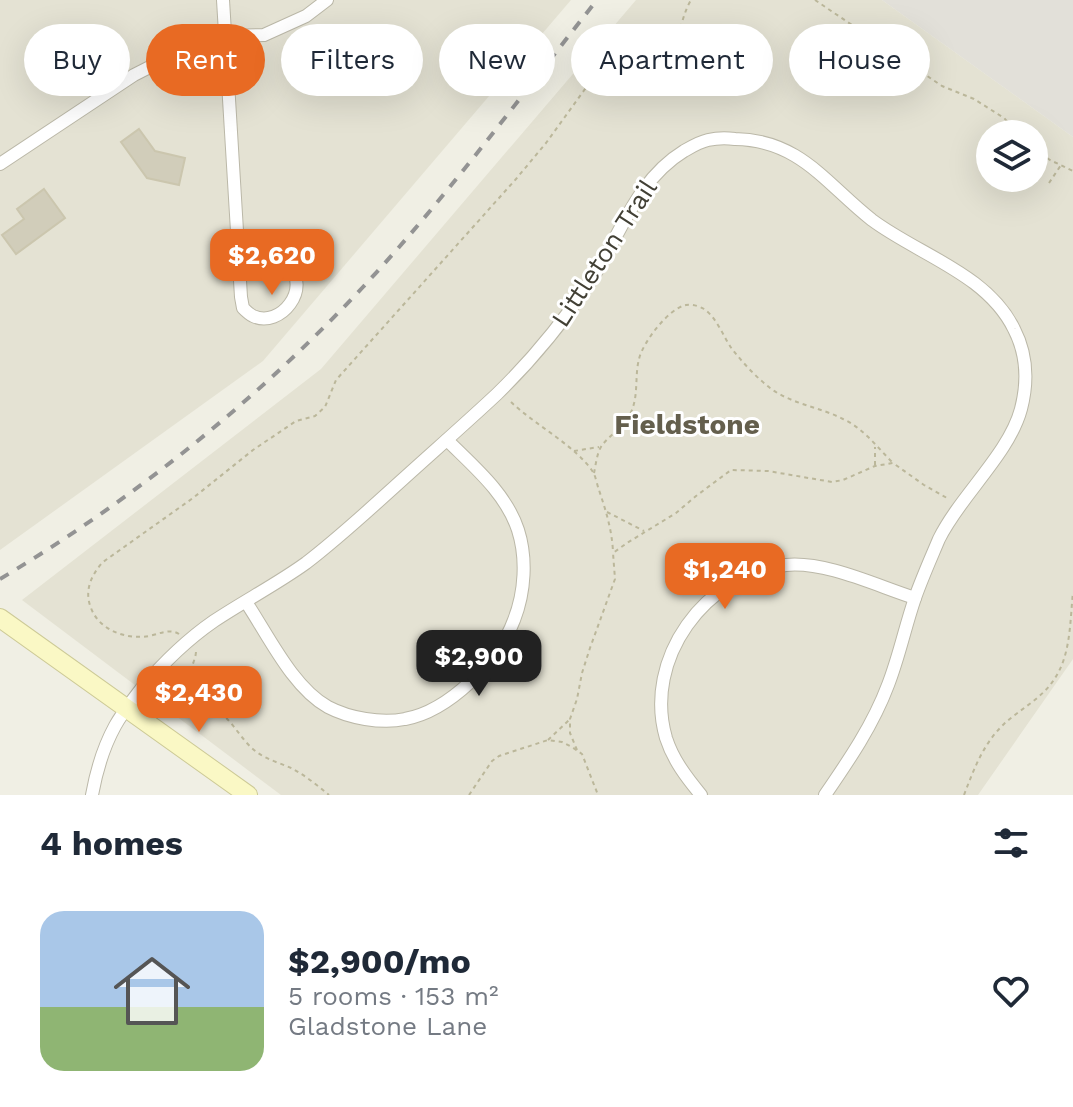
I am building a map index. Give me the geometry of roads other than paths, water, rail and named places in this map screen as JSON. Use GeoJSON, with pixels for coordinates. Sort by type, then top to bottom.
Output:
{"type":"FeatureCollection","features":[{"type":"Feature","properties":{"kind":"main road"},"geometry":{"type":"LineString","coordinates":[[3,620],[248,795]]}},
{"type":"Feature","properties":{"kind":"street"},"geometry":{"type":"LineString","coordinates":[[223,0],[224,24]]}},
{"type":"Feature","properties":{"kind":"street"},"geometry":{"type":"LineString","coordinates":[[265,35],[306,16],[327,0]]}},
{"type":"Feature","properties":{"kind":"street"},"geometry":{"type":"LineString","coordinates":[[0,164],[146,69]]}},
{"type":"Feature","properties":{"kind":"street"},"geometry":{"type":"LineString","coordinates":[[229,96],[238,253],[243,308],[255,317],[272,318],[282,313],[296,292],[296,278],[287,266],[261,256],[238,253]]}},
{"type":"Feature","properties":{"kind":"street","name":"Littleton Trail"},"geometry":{"type":"LineString","coordinates":[[92,795],[113,728],[166,660],[186,641],[303,565],[348,529],[500,391],[540,348],[589,284],[644,187],[659,169],[697,143],[744,139],[769,143],[789,151],[878,224],[987,293],[1013,327],[1025,360],[1021,409],[1012,431],[941,536],[915,598],[888,686],[864,737],[825,795]]}},
{"type":"Feature","properties":{"kind":"street"},"geometry":{"type":"LineString","coordinates":[[246,602],[294,678],[328,707],[355,717],[405,720],[429,711],[458,693],[488,663],[513,622],[521,600],[522,551],[518,531],[504,501],[447,440]]}},
{"type":"Feature","properties":{"kind":"street"},"geometry":{"type":"LineString","coordinates":[[701,795],[677,764],[667,739],[662,699],[671,654],[692,617],[705,603],[742,578],[789,565],[840,573],[915,598]]}},
{"type":"Feature","properties":{"kind":"railway"},"geometry":{"type":"LineString","coordinates":[[0,579],[146,482],[236,408],[322,329],[424,218],[597,0]]}},
{"type":"Feature","properties":{"kind":"district","name":"Fieldstone"},"geometry":{"type":"Point","coordinates":[687,424]}}]}
